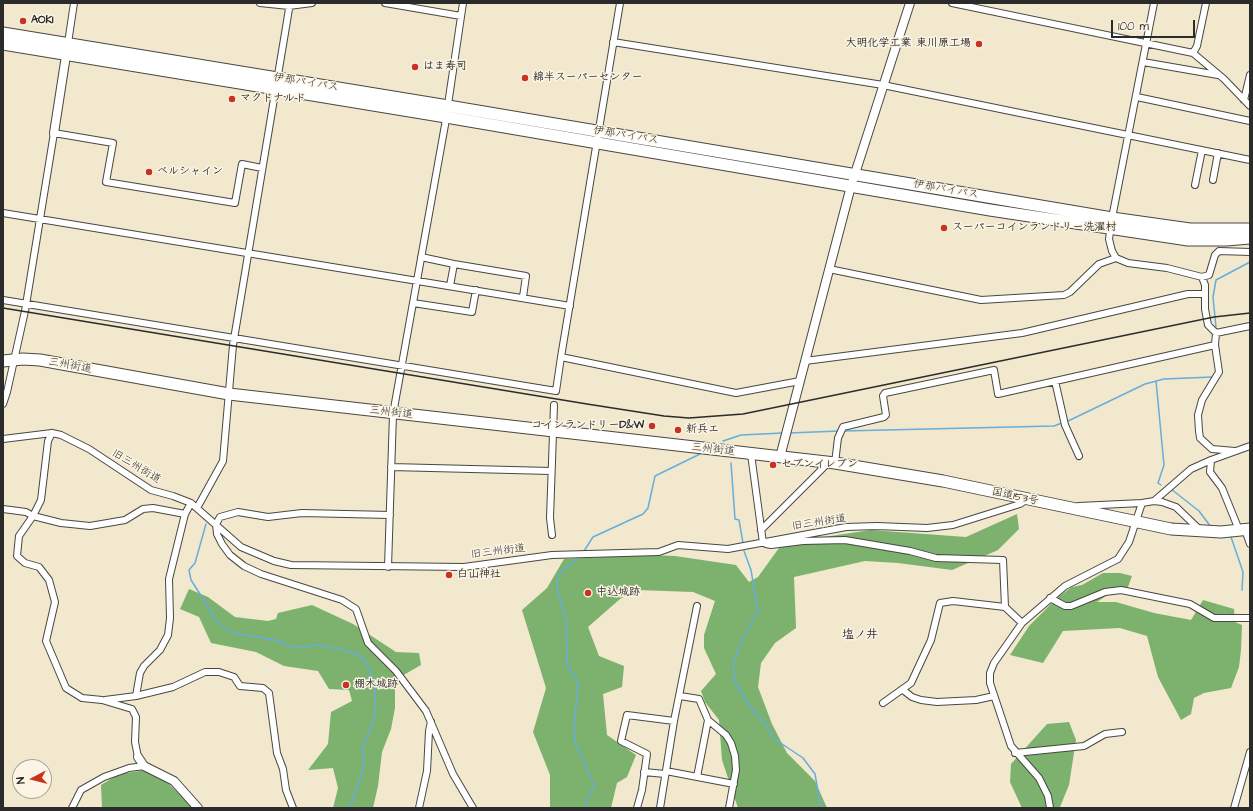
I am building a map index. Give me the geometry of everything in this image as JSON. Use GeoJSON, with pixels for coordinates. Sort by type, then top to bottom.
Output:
{"type":"FeatureCollection","features":[{"type":"Feature","properties":{"kind":"highway","name":"伊那バイパス"},"geometry":{"type":"LineString","coordinates":[[3,33],[68,42],[276,84]]}},
{"type":"Feature","properties":{"kind":"highway","name":"伊那バイパス"},"geometry":{"type":"LineString","coordinates":[[3,44],[66,55],[276,84],[447,111],[851,186],[1111,223],[1190,229],[1250,229]]}},
{"type":"Feature","properties":{"kind":"highway","name":"伊那バイパス"},"geometry":{"type":"LineString","coordinates":[[597,138],[854,174],[1111,223],[1188,240],[1226,240],[1250,238]]}},
{"type":"Feature","properties":{"kind":"highway","name":"三州街道"},"geometry":{"type":"LineString","coordinates":[[8,360],[40,360],[229,394],[393,414],[780,457]]}},
{"type":"Feature","properties":{"kind":"highway","name":"国道153号"},"geometry":{"type":"LineString","coordinates":[[780,457],[832,462],[943,481],[1026,500],[1136,522],[1202,531],[1245,530]]}},
{"type":"Feature","properties":{"kind":"street"},"geometry":{"type":"LineString","coordinates":[[3,404],[7,392],[8,360],[26,304],[74,3]]}},
{"type":"Feature","properties":{"kind":"street"},"geometry":{"type":"LineString","coordinates":[[260,3],[290,5],[312,3]]}},
{"type":"Feature","properties":{"kind":"street"},"geometry":{"type":"LineString","coordinates":[[385,3],[462,16]]}},
{"type":"Feature","properties":{"kind":"street"},"geometry":{"type":"LineString","coordinates":[[388,566],[393,414],[403,365],[447,111],[463,3]]}},
{"type":"Feature","properties":{"kind":"street"},"geometry":{"type":"LineString","coordinates":[[3,300],[556,391],[620,3]]}},
{"type":"Feature","properties":{"kind":"street"},"geometry":{"type":"LineString","coordinates":[[780,457],[854,174],[910,3]]}},
{"type":"Feature","properties":{"kind":"street"},"geometry":{"type":"LineString","coordinates":[[952,3],[1146,42],[1193,53],[1250,106]]}},
{"type":"Feature","properties":{"kind":"street"},"geometry":{"type":"LineString","coordinates":[[1154,3],[1137,97],[1111,223],[1109,244],[1116,258],[1128,263],[1167,268],[1202,277],[1209,275],[1215,254],[1219,251],[1250,252]]}},
{"type":"Feature","properties":{"kind":"street"},"geometry":{"type":"LineString","coordinates":[[1193,53],[1197,46],[1206,3]]}},
{"type":"Feature","properties":{"kind":"street"},"geometry":{"type":"LineString","coordinates":[[197,508],[223,461],[235,338],[290,5]]}},
{"type":"Feature","properties":{"kind":"street"},"geometry":{"type":"LineString","coordinates":[[614,42],[883,85],[1129,136],[1250,159]]}},
{"type":"Feature","properties":{"kind":"street"},"geometry":{"type":"LineString","coordinates":[[1143,62],[1219,76]]}},
{"type":"Feature","properties":{"kind":"street"},"geometry":{"type":"LineString","coordinates":[[1244,100],[1250,75]]}},
{"type":"Feature","properties":{"kind":"street"},"geometry":{"type":"LineString","coordinates":[[1137,97],[1250,121]]}},
{"type":"Feature","properties":{"kind":"street"},"geometry":{"type":"LineString","coordinates":[[54,133],[113,143],[106,182],[121,185],[235,203],[242,164],[262,168]]}},
{"type":"Feature","properties":{"kind":"street"},"geometry":{"type":"LineString","coordinates":[[1195,185],[1202,150]]}},
{"type":"Feature","properties":{"kind":"street"},"geometry":{"type":"LineString","coordinates":[[1212,180],[1218,153]]}},
{"type":"Feature","properties":{"kind":"street"},"geometry":{"type":"LineString","coordinates":[[3,213],[523,297],[570,306]]}},
{"type":"Feature","properties":{"kind":"street"},"geometry":{"type":"LineString","coordinates":[[421,256],[454,264],[526,276],[523,297]]}},
{"type":"Feature","properties":{"kind":"street"},"geometry":{"type":"LineString","coordinates":[[829,269],[981,300],[1064,295],[1070,292],[1099,264],[1116,258]]}},
{"type":"Feature","properties":{"kind":"street"},"geometry":{"type":"LineString","coordinates":[[450,286],[454,264]]}},
{"type":"Feature","properties":{"kind":"street"},"geometry":{"type":"LineString","coordinates":[[1202,277],[1205,285],[1204,294],[1208,325],[1216,333],[1216,376],[1202,400],[1198,415],[1200,438],[1212,449],[1235,451]]}},
{"type":"Feature","properties":{"kind":"street"},"geometry":{"type":"LineString","coordinates":[[413,303],[472,312],[476,290]]}},
{"type":"Feature","properties":{"kind":"street"},"geometry":{"type":"LineString","coordinates":[[805,361],[1022,333],[1188,294],[1204,294]]}},
{"type":"Feature","properties":{"kind":"street"},"geometry":{"type":"LineString","coordinates":[[1216,333],[1250,326]]}},
{"type":"Feature","properties":{"kind":"street"},"geometry":{"type":"LineString","coordinates":[[761,530],[832,462],[840,432],[846,425],[884,417],[883,396],[885,393],[994,370],[998,394],[1215,345]]}},
{"type":"Feature","properties":{"kind":"street"},"geometry":{"type":"LineString","coordinates":[[561,357],[736,393],[800,381]]}},
{"type":"Feature","properties":{"kind":"street"},"geometry":{"type":"LineString","coordinates":[[1056,381],[1064,423],[1079,456]]}},
{"type":"Feature","properties":{"kind":"street"},"geometry":{"type":"LineString","coordinates":[[552,535],[550,518],[554,405]]}},
{"type":"Feature","properties":{"kind":"street"},"geometry":{"type":"LineString","coordinates":[[3,439],[52,432]]}},
{"type":"Feature","properties":{"kind":"street"},"geometry":{"type":"LineString","coordinates":[[52,432],[48,441],[41,500],[33,516],[19,536],[17,556],[25,563],[39,567],[49,580],[55,602],[46,641],[50,654],[66,688],[82,698],[102,700],[132,709],[136,717],[135,742],[138,758],[144,766],[174,780],[198,808]]}},
{"type":"Feature","properties":{"kind":"street","name":"旧三州街道"},"geometry":{"type":"LineString","coordinates":[[52,432],[61,435],[89,450],[151,490],[191,503],[241,547],[274,561],[291,565],[464,567],[552,555],[659,552],[678,545],[728,549],[846,527],[877,526],[927,528],[953,525],[1020,504],[1026,500]]}},
{"type":"Feature","properties":{"kind":"street"},"geometry":{"type":"LineString","coordinates":[[1154,501],[1191,469],[1250,446]]}},
{"type":"Feature","properties":{"kind":"street"},"geometry":{"type":"LineString","coordinates":[[751,454],[762,543],[771,545],[803,541],[845,540],[910,551],[936,558],[1003,560],[1005,607]]}},
{"type":"Feature","properties":{"kind":"street"},"geometry":{"type":"LineString","coordinates":[[1211,460],[1210,472],[1222,488],[1245,530],[1250,544]]}},
{"type":"Feature","properties":{"kind":"street"},"geometry":{"type":"LineString","coordinates":[[391,467],[551,472]]}},
{"type":"Feature","properties":{"kind":"street"},"geometry":{"type":"LineString","coordinates":[[1072,509],[1081,506],[1154,501],[1176,507],[1202,531]]}},
{"type":"Feature","properties":{"kind":"street"},"geometry":{"type":"LineString","coordinates":[[136,696],[140,673],[144,666],[160,650],[168,635],[170,618],[169,580],[185,514],[191,503]]}},
{"type":"Feature","properties":{"kind":"street"},"geometry":{"type":"LineString","coordinates":[[1050,808],[1048,796],[1039,778],[1015,753],[1006,734],[990,683],[990,673],[994,663],[1022,624],[1050,598],[1075,579],[1118,559],[1126,547],[1142,503]]}},
{"type":"Feature","properties":{"kind":"street"},"geometry":{"type":"LineString","coordinates":[[3,509],[26,512],[33,516],[61,523],[90,526],[125,520],[143,509],[153,508],[185,514]]}},
{"type":"Feature","properties":{"kind":"street"},"geometry":{"type":"LineString","coordinates":[[390,515],[302,512],[268,517],[238,512],[220,517],[216,524],[216,534],[230,555],[244,566],[294,586],[342,600],[356,609],[368,643],[396,671],[426,711],[453,774],[473,808]]}},
{"type":"Feature","properties":{"kind":"street"},"geometry":{"type":"LineString","coordinates":[[1050,598],[1065,606],[1071,606],[1105,592],[1121,590],[1190,604],[1214,618],[1250,618]]}},
{"type":"Feature","properties":{"kind":"street"},"geometry":{"type":"LineString","coordinates":[[883,702],[903,690],[911,683],[931,640],[940,603],[975,603],[1005,607],[1022,624]]}},
{"type":"Feature","properties":{"kind":"street"},"geometry":{"type":"LineString","coordinates":[[660,808],[674,721],[697,606]]}},
{"type":"Feature","properties":{"kind":"street"},"geometry":{"type":"LineString","coordinates":[[102,700],[136,696],[173,686],[205,672],[219,672],[234,677],[240,686],[263,688],[269,693],[277,753],[283,769],[286,790],[293,808]]}},
{"type":"Feature","properties":{"kind":"street"},"geometry":{"type":"LineString","coordinates":[[903,690],[921,700],[937,702],[976,700],[994,696]]}},
{"type":"Feature","properties":{"kind":"street"},"geometry":{"type":"LineString","coordinates":[[680,696],[699,699],[708,720],[726,735],[731,743],[735,756],[736,770],[729,808]]}},
{"type":"Feature","properties":{"kind":"street"},"geometry":{"type":"LineString","coordinates":[[637,808],[647,754],[621,741],[627,715],[674,721]]}},
{"type":"Feature","properties":{"kind":"street"},"geometry":{"type":"LineString","coordinates":[[697,777],[708,720]]}},
{"type":"Feature","properties":{"kind":"street"},"geometry":{"type":"LineString","coordinates":[[419,808],[428,771],[429,732],[431,722]]}},
{"type":"Feature","properties":{"kind":"street"},"geometry":{"type":"LineString","coordinates":[[1015,753],[1084,746],[1105,734],[1122,732]]}},
{"type":"Feature","properties":{"kind":"street"},"geometry":{"type":"LineString","coordinates":[[1234,808],[1250,752]]}},
{"type":"Feature","properties":{"kind":"street"},"geometry":{"type":"LineString","coordinates":[[72,808],[81,790],[104,776],[129,768],[144,766]]}},
{"type":"Feature","properties":{"kind":"street"},"geometry":{"type":"LineString","coordinates":[[644,772],[697,777],[734,784]]}},
{"type":"Feature","properties":{"kind":"green space"},"geometry":{"type":"Polygon","coordinates":[[[1017,514],[1019,529],[998,550],[952,570],[898,563],[865,561],[794,577],[796,628],[775,643],[761,663],[758,687],[772,724],[787,753],[815,781],[827,808],[738,808],[722,760],[719,720],[705,702],[701,691],[716,674],[704,648],[704,635],[715,601],[693,592],[637,590],[620,599],[588,627],[599,656],[624,666],[622,687],[603,694],[607,735],[636,755],[627,777],[617,783],[611,808],[550,808],[550,775],[533,732],[546,688],[522,610],[547,588],[564,559],[648,555],[675,556],[736,565],[749,582],[758,577],[779,548],[824,537],[871,530],[966,537],[1017,514]]]}},
{"type":"Feature","properties":{"kind":"green space"},"geometry":{"type":"Polygon","coordinates":[[[1103,573],[1120,573],[1132,576],[1128,587],[1109,594],[1097,602],[1116,602],[1154,613],[1191,620],[1203,600],[1234,609],[1235,622],[1242,625],[1239,667],[1231,688],[1204,693],[1194,698],[1191,714],[1181,720],[1158,677],[1147,636],[1120,628],[1063,631],[1043,663],[1010,655],[1029,626],[1058,597],[1072,587],[1082,585],[1103,573]]]}},
{"type":"Feature","properties":{"kind":"green space"},"geometry":{"type":"Polygon","coordinates":[[[189,589],[208,597],[235,617],[268,621],[276,619],[278,613],[312,605],[353,624],[396,652],[419,653],[421,665],[395,680],[395,708],[391,729],[382,752],[378,786],[373,808],[333,808],[338,788],[333,768],[308,770],[328,744],[331,712],[352,701],[349,690],[329,689],[318,671],[284,666],[256,652],[211,643],[199,617],[180,609],[189,589]]]}},
{"type":"Feature","properties":{"kind":"green space"},"geometry":{"type":"Polygon","coordinates":[[[1069,722],[1076,740],[1069,785],[1060,807],[1022,808],[1010,782],[1011,764],[1047,724],[1069,722]]]}},
{"type":"Feature","properties":{"kind":"green space"},"geometry":{"type":"Polygon","coordinates":[[[146,770],[169,784],[194,808],[102,808],[101,785],[119,774],[146,770]]]}},
{"type":"Feature","properties":{"kind":"waterway"},"geometry":{"type":"LineString","coordinates":[[1216,327],[1213,297],[1216,280],[1250,262]]}},
{"type":"Feature","properties":{"kind":"waterway"},"geometry":{"type":"LineString","coordinates":[[1218,342],[1220,362]]}},
{"type":"Feature","properties":{"kind":"waterway"},"geometry":{"type":"LineString","coordinates":[[1066,422],[1145,384],[1164,379],[1213,377]]}},
{"type":"Feature","properties":{"kind":"waterway"},"geometry":{"type":"LineString","coordinates":[[1156,381],[1164,465],[1158,483],[1161,485]]}},
{"type":"Feature","properties":{"kind":"waterway"},"geometry":{"type":"LineString","coordinates":[[843,431],[1054,426],[1062,423]]}},
{"type":"Feature","properties":{"kind":"waterway"},"geometry":{"type":"LineString","coordinates":[[789,433],[839,431]]}},
{"type":"Feature","properties":{"kind":"waterway"},"geometry":{"type":"LineString","coordinates":[[723,441],[741,435],[783,433]]}},
{"type":"Feature","properties":{"kind":"waterway"},"geometry":{"type":"LineString","coordinates":[[584,551],[593,537],[643,514],[648,508],[655,476],[700,454]]}},
{"type":"Feature","properties":{"kind":"waterway"},"geometry":{"type":"LineString","coordinates":[[731,463],[735,519],[739,520],[743,543]]}},
{"type":"Feature","properties":{"kind":"waterway"},"geometry":{"type":"LineString","coordinates":[[1171,489],[1199,511],[1211,527]]}},
{"type":"Feature","properties":{"kind":"waterway"},"geometry":{"type":"LineString","coordinates":[[206,524],[195,563],[189,570],[191,580],[211,611],[213,618],[232,633],[276,640],[295,648],[318,645],[338,649],[358,654],[367,664],[374,682],[376,704],[373,723],[363,746],[364,767],[350,808]]}},
{"type":"Feature","properties":{"kind":"waterway"},"geometry":{"type":"LineString","coordinates":[[1231,537],[1243,572],[1242,590]]}},
{"type":"Feature","properties":{"kind":"waterway"},"geometry":{"type":"LineString","coordinates":[[744,551],[751,570],[758,611],[739,647],[733,666],[735,682],[747,702],[769,729],[773,738],[803,758],[815,774],[821,808]]}},
{"type":"Feature","properties":{"kind":"waterway"},"geometry":{"type":"LineString","coordinates":[[579,557],[558,575],[557,588],[566,618],[567,665],[578,685],[574,727],[575,742],[594,785],[584,808]]}},
{"type":"Feature","properties":{"kind":"railway"},"geometry":{"type":"LineString","coordinates":[[3,308],[587,404],[664,416],[689,418],[743,414],[1214,317],[1250,313]]}},
{"type":"Feature","properties":{"kind":"place","name":"AOKI"},"geometry":{"type":"Point","coordinates":[23,21]}},
{"type":"Feature","properties":{"kind":"place","name":"大明化学工業 東川原工場"},"geometry":{"type":"Point","coordinates":[979,44]}},
{"type":"Feature","properties":{"kind":"place","name":"はま寿司"},"geometry":{"type":"Point","coordinates":[415,67]}},
{"type":"Feature","properties":{"kind":"place","name":"綿半スーパーセンター"},"geometry":{"type":"Point","coordinates":[525,78]}},
{"type":"Feature","properties":{"kind":"place","name":"マクドナルド"},"geometry":{"type":"Point","coordinates":[232,99]}},
{"type":"Feature","properties":{"kind":"place","name":"ベルシャイン"},"geometry":{"type":"Point","coordinates":[149,172]}},
{"type":"Feature","properties":{"kind":"place","name":"スーパーコインランドリー洗濯村"},"geometry":{"type":"Point","coordinates":[944,228]}},
{"type":"Feature","properties":{"kind":"place","name":"コインランドリーD&W"},"geometry":{"type":"Point","coordinates":[652,426]}},
{"type":"Feature","properties":{"kind":"place","name":"新兵エ"},"geometry":{"type":"Point","coordinates":[678,430]}},
{"type":"Feature","properties":{"kind":"place","name":"セブンイレブン"},"geometry":{"type":"Point","coordinates":[773,465]}},
{"type":"Feature","properties":{"kind":"place","name":"白山神社"},"geometry":{"type":"Point","coordinates":[449,575]}},
{"type":"Feature","properties":{"kind":"place","name":"中込城跡"},"geometry":{"type":"Point","coordinates":[588,593]}},
{"type":"Feature","properties":{"kind":"place","name":"棚木城跡"},"geometry":{"type":"Point","coordinates":[346,685]}},
{"type":"Feature","properties":{"kind":"district","name":"塩ノ井"},"geometry":{"type":"Point","coordinates":[860,635]}}]}
